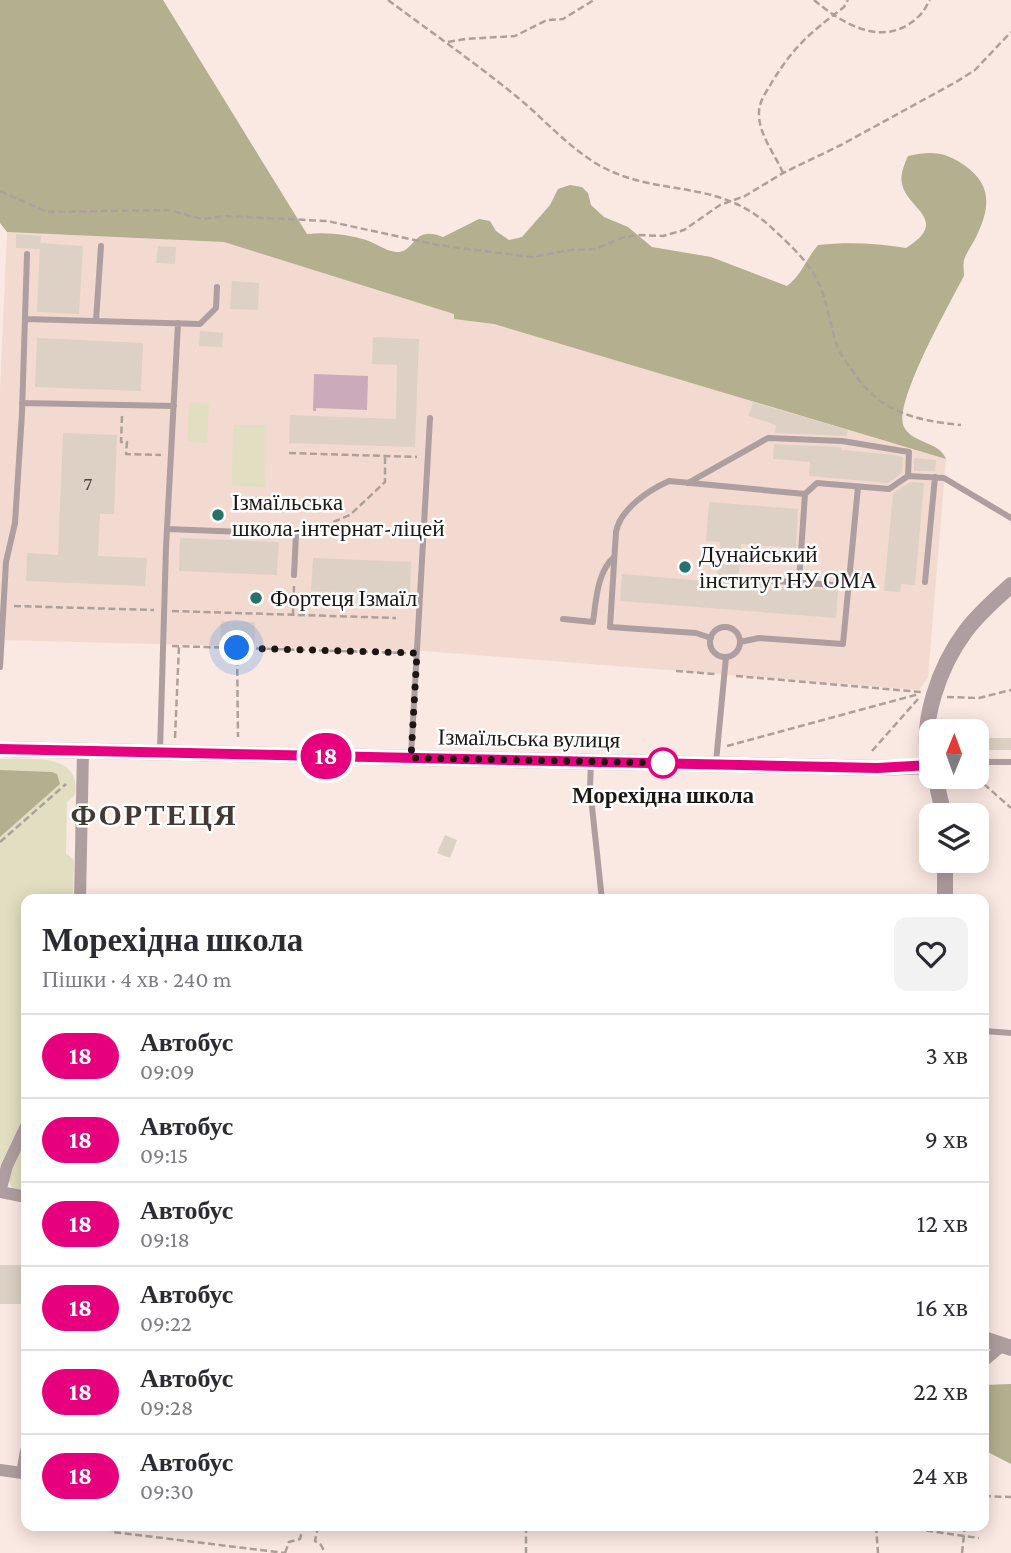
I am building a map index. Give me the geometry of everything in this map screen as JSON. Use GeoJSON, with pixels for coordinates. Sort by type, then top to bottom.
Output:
{"type":"FeatureCollection","features":[{"type":"Feature","properties":{"kind":"street"},"geometry":{"type":"LineString","coordinates":[[929,719],[950,656],[975,620],[1011,585]]}},
{"type":"Feature","properties":{"kind":"street","name":"Ізмаїльська вулиця"},"geometry":{"type":"LineString","coordinates":[[0,749],[919,766]]}},
{"type":"Feature","properties":{"kind":"street"},"geometry":{"type":"LineString","coordinates":[[80,894],[83,751]]}},
{"type":"Feature","properties":{"kind":"street"},"geometry":{"type":"LineString","coordinates":[[945,873],[945,894]]}},
{"type":"Feature","properties":{"kind":"street"},"geometry":{"type":"LineString","coordinates":[[21,1137],[7,1166],[0,1192],[21,1196]]}},
{"type":"Feature","properties":{"kind":"street"},"geometry":{"type":"LineString","coordinates":[[989,1341],[1007,1347]]}},
{"type":"Feature","properties":{"kind":"street"},"geometry":{"type":"LineString","coordinates":[[989,1359],[1007,1347]]}},
{"type":"Feature","properties":{"kind":"street"},"geometry":{"type":"LineString","coordinates":[[0,1470],[21,1473]]}},
{"type":"Feature","properties":{"kind":"lane"},"geometry":{"type":"LineString","coordinates":[[96,321],[101,246]]}},
{"type":"Feature","properties":{"kind":"lane"},"geometry":{"type":"LineString","coordinates":[[0,667],[6,562],[15,523],[27,254]]}},
{"type":"Feature","properties":{"kind":"lane"},"geometry":{"type":"LineString","coordinates":[[25,319],[200,324],[216,308],[217,287]]}},
{"type":"Feature","properties":{"kind":"lane"},"geometry":{"type":"LineString","coordinates":[[160,753],[167,529],[178,323]]}},
{"type":"Feature","properties":{"kind":"lane"},"geometry":{"type":"LineString","coordinates":[[22,403],[174,406]]}},
{"type":"Feature","properties":{"kind":"lane"},"geometry":{"type":"LineString","coordinates":[[411,758],[430,418]]}},
{"type":"Feature","properties":{"kind":"lane"},"geometry":{"type":"LineString","coordinates":[[688,483],[761,441],[776,438],[842,441],[909,452],[908,476]]}},
{"type":"Feature","properties":{"kind":"lane"},"geometry":{"type":"LineString","coordinates":[[799,582],[806,494],[817,483],[889,489],[908,476],[944,478],[1011,518]]}},
{"type":"Feature","properties":{"kind":"lane"},"geometry":{"type":"LineString","coordinates":[[925,582],[935,477]]}},
{"type":"Feature","properties":{"kind":"lane"},"geometry":{"type":"LineString","coordinates":[[711,638],[696,633],[610,627],[617,525],[625,513],[669,481],[806,494]]}},
{"type":"Feature","properties":{"kind":"lane"},"geometry":{"type":"LineString","coordinates":[[740,642],[759,638],[843,644],[858,487]]}},
{"type":"Feature","properties":{"kind":"lane"},"geometry":{"type":"LineString","coordinates":[[167,529],[296,534],[294,575]]}},
{"type":"Feature","properties":{"kind":"lane"},"geometry":{"type":"LineString","coordinates":[[564,619],[593,622],[603,576],[614,557]]}},
{"type":"Feature","properties":{"kind":"lane"},"geometry":{"type":"LineString","coordinates":[[747,579],[849,586]]}},
{"type":"Feature","properties":{"kind":"lane"},"geometry":{"type":"LineString","coordinates":[[725,627],[734,630],[740,642],[737,651],[726,657],[713,651],[711,638],[716,631],[725,627]]}},
{"type":"Feature","properties":{"kind":"lane"},"geometry":{"type":"LineString","coordinates":[[716,764],[726,657]]}},
{"type":"Feature","properties":{"kind":"lane"},"geometry":{"type":"LineString","coordinates":[[591,762],[590,788],[601,894]]}},
{"type":"Feature","properties":{"kind":"lane"},"geometry":{"type":"LineString","coordinates":[[989,762],[1011,762]]}},
{"type":"Feature","properties":{"kind":"lane"},"geometry":{"type":"LineString","coordinates":[[989,1031],[1011,1033]]}},
{"type":"Feature","properties":{"kind":"path"},"geometry":{"type":"LineString","coordinates":[[388,0],[448,42],[598,165],[628,177],[706,192],[755,214],[804,262],[818,281],[839,350],[877,400],[902,415],[961,425]]}},
{"type":"Feature","properties":{"kind":"path"},"geometry":{"type":"LineString","coordinates":[[448,42],[465,38],[515,36],[547,20],[563,19],[594,0]]}},
{"type":"Feature","properties":{"kind":"path"},"geometry":{"type":"LineString","coordinates":[[814,0],[832,16],[880,34],[910,22],[922,13],[930,0]]}},
{"type":"Feature","properties":{"kind":"path"},"geometry":{"type":"LineString","coordinates":[[783,173],[762,129],[759,112],[762,99],[788,57],[803,39],[848,0]]}},
{"type":"Feature","properties":{"kind":"path"},"geometry":{"type":"LineString","coordinates":[[0,191],[47,212],[168,210],[202,219],[224,216],[327,221],[437,245],[531,257],[595,248],[622,237],[663,236],[684,230],[711,210],[753,192],[783,173],[841,145],[956,82],[975,70],[1011,32]]}},
{"type":"Feature","properties":{"kind":"path"},"geometry":{"type":"LineString","coordinates":[[122,415],[121,442],[127,442],[126,454],[167,456]]}},
{"type":"Feature","properties":{"kind":"path"},"geometry":{"type":"LineString","coordinates":[[289,453],[417,457]]}},
{"type":"Feature","properties":{"kind":"path"},"geometry":{"type":"LineString","coordinates":[[314,530],[350,515],[385,482],[384,456]]}},
{"type":"Feature","properties":{"kind":"path"},"geometry":{"type":"LineString","coordinates":[[293,614],[294,575]]}},
{"type":"Feature","properties":{"kind":"path"},"geometry":{"type":"LineString","coordinates":[[3,605],[161,610]]}},
{"type":"Feature","properties":{"kind":"path"},"geometry":{"type":"LineString","coordinates":[[169,611],[396,618]]}},
{"type":"Feature","properties":{"kind":"path"},"geometry":{"type":"LineString","coordinates":[[164,646],[417,653]]}},
{"type":"Feature","properties":{"kind":"path"},"geometry":{"type":"LineString","coordinates":[[175,741],[180,646]]}},
{"type":"Feature","properties":{"kind":"path"},"geometry":{"type":"LineString","coordinates":[[237,648],[238,737]]}},
{"type":"Feature","properties":{"kind":"path"},"geometry":{"type":"LineString","coordinates":[[676,671],[720,675]]}},
{"type":"Feature","properties":{"kind":"path"},"geometry":{"type":"LineString","coordinates":[[731,676],[926,692]]}},
{"type":"Feature","properties":{"kind":"path"},"geometry":{"type":"LineString","coordinates":[[944,697],[979,698],[1011,690]]}},
{"type":"Feature","properties":{"kind":"path"},"geometry":{"type":"LineString","coordinates":[[727,747],[926,692]]}},
{"type":"Feature","properties":{"kind":"path"},"geometry":{"type":"LineString","coordinates":[[872,751],[909,707],[926,692]]}},
{"type":"Feature","properties":{"kind":"path"},"geometry":{"type":"LineString","coordinates":[[0,842],[66,784]]}},
{"type":"Feature","properties":{"kind":"path"},"geometry":{"type":"LineString","coordinates":[[989,789],[1011,808]]}},
{"type":"Feature","properties":{"kind":"path"},"geometry":{"type":"LineString","coordinates":[[989,1496],[1011,1497]]}},
{"type":"Feature","properties":{"kind":"path"},"geometry":{"type":"LineString","coordinates":[[112,1531],[285,1553],[289,1542],[300,1539],[302,1531]]}},
{"type":"Feature","properties":{"kind":"path"},"geometry":{"type":"LineString","coordinates":[[317,1531],[315,1541],[325,1553]]}},
{"type":"Feature","properties":{"kind":"path"},"geometry":{"type":"LineString","coordinates":[[526,1531],[526,1553]]}},
{"type":"Feature","properties":{"kind":"path"},"geometry":{"type":"LineString","coordinates":[[876,1531],[878,1553]]}},
{"type":"Feature","properties":{"kind":"path"},"geometry":{"type":"LineString","coordinates":[[933,1531],[979,1538]]}},
{"type":"Feature","properties":{"kind":"path"},"geometry":{"type":"LineString","coordinates":[[962,1553],[964,1531]]}},
{"type":"Feature","properties":{"kind":"shaded area"},"geometry":{"type":"Polygon","coordinates":[[[0,0],[163,0],[307,234],[351,236],[396,252],[407,248],[425,234],[443,237],[479,219],[490,221],[496,231],[509,240],[522,237],[550,205],[558,189],[570,185],[582,187],[588,193],[591,205],[604,217],[628,227],[652,247],[711,257],[787,286],[818,245],[862,244],[906,248],[919,238],[925,230],[926,222],[905,193],[902,174],[905,163],[908,156],[924,153],[950,157],[974,173],[981,182],[985,191],[986,210],[964,260],[964,276],[914,376],[903,415],[904,427],[908,433],[938,449],[946,459],[494,324],[454,319],[454,314],[224,242],[7,232],[0,223],[0,0]]]}},
{"type":"Feature","properties":{"kind":"shaded area"},"geometry":{"type":"Polygon","coordinates":[[[7,232],[224,242],[454,314],[454,319],[494,324],[946,459],[928,678],[919,690],[425,651],[0,640],[0,390],[7,232]]]}},
{"type":"Feature","properties":{"kind":"shaded area"},"geometry":{"type":"Polygon","coordinates":[[[314,374],[368,376],[367,410],[316,408],[316,411],[313,411],[314,374]]]}},
{"type":"Feature","properties":{"kind":"shaded area"},"geometry":{"type":"Polygon","coordinates":[[[189,403],[209,404],[207,443],[187,442],[189,403]]]}},
{"type":"Feature","properties":{"kind":"shaded area"},"geometry":{"type":"Polygon","coordinates":[[[233,425],[266,425],[265,487],[232,486],[233,425]]]}},
{"type":"Feature","properties":{"kind":"shaded area"},"geometry":{"type":"Polygon","coordinates":[[[0,759],[38,759],[62,765],[70,771],[75,781],[75,795],[67,802],[66,853],[74,860],[73,894],[21,894],[21,1122],[0,1166],[0,759]]]}},
{"type":"Feature","properties":{"kind":"shaded area"},"geometry":{"type":"Polygon","coordinates":[[[0,770],[52,772],[57,774],[60,784],[0,837],[0,770]]]}},
{"type":"Feature","properties":{"kind":"shaded area"},"geometry":{"type":"Polygon","coordinates":[[[21,1150],[21,1192],[13,1190],[8,1179],[21,1150]]]}},
{"type":"Feature","properties":{"kind":"shaded area"},"geometry":{"type":"Polygon","coordinates":[[[1011,1384],[1011,1464],[989,1453],[989,1385],[1011,1384]]]}},
{"type":"Feature","properties":{"kind":"building"},"geometry":{"type":"Polygon","coordinates":[[[16,234],[41,236],[40,249],[16,248],[16,234]]]}},
{"type":"Feature","properties":{"kind":"building"},"geometry":{"type":"Polygon","coordinates":[[[40,243],[83,246],[79,314],[37,312],[40,243]]]}},
{"type":"Feature","properties":{"kind":"building"},"geometry":{"type":"Polygon","coordinates":[[[158,246],[176,247],[175,264],[156,263],[158,246]]]}},
{"type":"Feature","properties":{"kind":"building"},"geometry":{"type":"Polygon","coordinates":[[[232,281],[259,283],[258,310],[230,309],[232,281]]]}},
{"type":"Feature","properties":{"kind":"building"},"geometry":{"type":"Polygon","coordinates":[[[200,331],[223,333],[222,347],[199,346],[200,331]]]}},
{"type":"Feature","properties":{"kind":"building"},"geometry":{"type":"Polygon","coordinates":[[[373,337],[419,339],[415,447],[289,443],[290,415],[396,419],[397,365],[372,364],[373,337]]]}},
{"type":"Feature","properties":{"kind":"building"},"geometry":{"type":"Polygon","coordinates":[[[37,338],[143,343],[141,391],[35,387],[37,338]]]}},
{"type":"Feature","properties":{"kind":"building"},"geometry":{"type":"Polygon","coordinates":[[[753,402],[848,430],[846,436],[775,433],[776,425],[748,416],[753,402]]]}},
{"type":"Feature","properties":{"kind":"building"},"geometry":{"type":"Polygon","coordinates":[[[63,433],[117,435],[114,514],[100,514],[98,556],[147,558],[145,586],[26,581],[27,553],[58,555],[63,433]]]}},
{"type":"Feature","properties":{"kind":"building"},"geometry":{"type":"Polygon","coordinates":[[[774,444],[841,447],[842,450],[895,455],[903,457],[902,473],[888,483],[809,476],[810,462],[773,459],[774,444]]]}},
{"type":"Feature","properties":{"kind":"building"},"geometry":{"type":"Polygon","coordinates":[[[914,458],[936,460],[935,471],[914,471],[914,458]]]}},
{"type":"Feature","properties":{"kind":"building"},"geometry":{"type":"Polygon","coordinates":[[[910,482],[924,483],[915,585],[901,584],[900,592],[884,591],[893,493],[910,482]]]}},
{"type":"Feature","properties":{"kind":"building"},"geometry":{"type":"Polygon","coordinates":[[[709,502],[798,509],[796,548],[741,544],[738,583],[838,591],[836,618],[620,601],[622,574],[717,582],[720,542],[706,541],[709,502]]]}},
{"type":"Feature","properties":{"kind":"building"},"geometry":{"type":"Polygon","coordinates":[[[180,538],[279,542],[277,575],[179,571],[180,538]]]}},
{"type":"Feature","properties":{"kind":"building"},"geometry":{"type":"Polygon","coordinates":[[[313,558],[411,562],[410,595],[311,591],[313,558]]]}},
{"type":"Feature","properties":{"kind":"building"},"geometry":{"type":"Polygon","coordinates":[[[221,621],[255,622],[254,646],[220,645],[221,621]]]}},
{"type":"Feature","properties":{"kind":"building"},"geometry":{"type":"Polygon","coordinates":[[[989,738],[1011,738],[1011,750],[989,750],[989,738]]]}},
{"type":"Feature","properties":{"kind":"building"},"geometry":{"type":"Polygon","coordinates":[[[445,835],[457,840],[450,858],[437,853],[445,835]]]}},
{"type":"Feature","properties":{"kind":"building"},"geometry":{"type":"Polygon","coordinates":[[[0,1265],[21,1265],[21,1304],[0,1304],[0,1265]]]}},
{"type":"Feature","properties":{"kind":"bus line","name":"18"},"geometry":{"type":"LineString","coordinates":[[0,749],[877,768],[919,766]]}},
{"type":"Feature","properties":{"kind":"place","name":"Ізмаїльська школа-інтернат-ліцей"},"geometry":{"type":"Point","coordinates":[218,515]}},
{"type":"Feature","properties":{"kind":"place","name":"Дунайський інститут НУ ОМА"},"geometry":{"type":"Point","coordinates":[685,567]}},
{"type":"Feature","properties":{"kind":"place","name":"Фортеця Ізмаїл"},"geometry":{"type":"Point","coordinates":[256,598]}},
{"type":"Feature","properties":{"kind":"place","name":"Морехідна школа"},"geometry":{"type":"Point","coordinates":[663,763]}},
{"type":"Feature","properties":{"kind":"district","name":"ФОРТЕЦЯ"},"geometry":{"type":"Point","coordinates":[154,814]}},
{"type":"Feature","properties":{"kind":"route"},"geometry":{"type":"LineString","coordinates":[[237,648],[417,653],[411,758],[663,763]]}}]}
